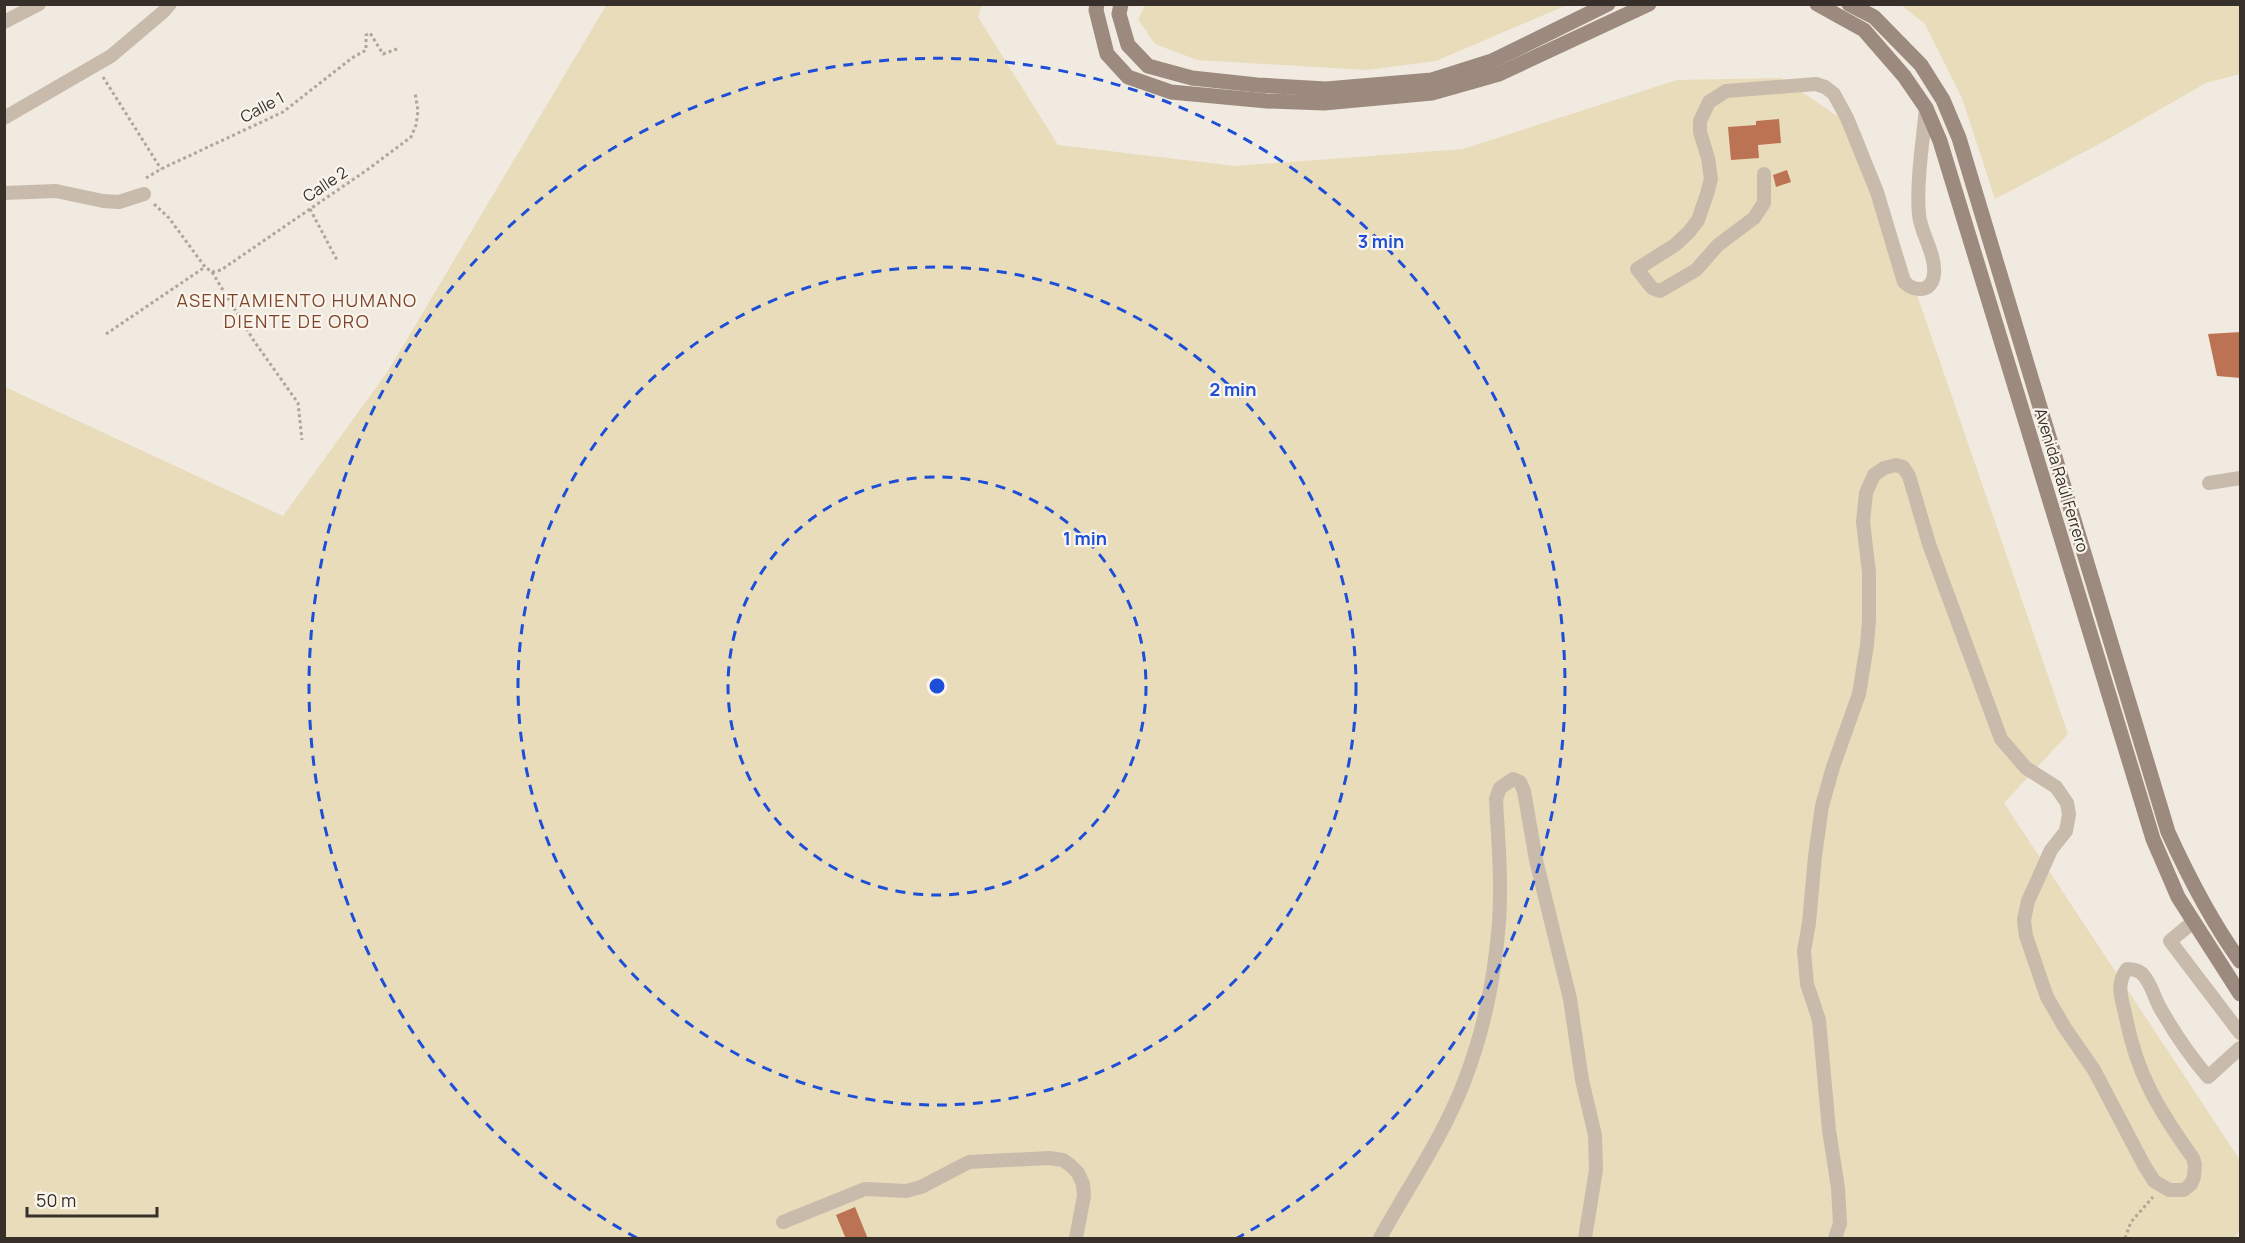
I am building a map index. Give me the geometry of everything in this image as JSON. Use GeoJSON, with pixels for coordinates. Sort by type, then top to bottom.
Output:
{"type":"FeatureCollection","features":[{"type":"Feature","properties":{"kind":"main road"},"geometry":{"type":"LineString","coordinates":[[1097,4],[1096,10],[1107,54],[1128,77],[1171,92],[1267,101],[1324,103],[1432,93],[1499,74],[1649,4]]}},
{"type":"Feature","properties":{"kind":"main road"},"geometry":{"type":"LineString","coordinates":[[1121,4],[1119,14],[1128,45],[1148,66],[1192,78],[1326,89],[1432,80],[1492,61],[1608,4]]}},
{"type":"Feature","properties":{"kind":"main road","name":"Avenida Raúl Ferrero"},"geometry":{"type":"LineString","coordinates":[[1817,4],[1864,30],[1904,76],[1926,108],[1944,152],[2153,839],[2178,897],[2241,994]]}},
{"type":"Feature","properties":{"kind":"main road","name":"Avenida Raúl Ferrero"},"geometry":{"type":"LineString","coordinates":[[1849,4],[1874,17],[1921,65],[1943,100],[1959,138],[2168,832],[2193,887],[2225,940],[2241,961]]}},
{"type":"Feature","properties":{"kind":"street"},"geometry":{"type":"LineString","coordinates":[[4,22],[39,4]]}},
{"type":"Feature","properties":{"kind":"street"},"geometry":{"type":"LineString","coordinates":[[4,118],[95,65],[127,43],[170,4]]}},
{"type":"Feature","properties":{"kind":"street"},"geometry":{"type":"LineString","coordinates":[[1764,174],[1764,203],[1754,218],[1718,244],[1696,270],[1660,291],[1652,288],[1637,269],[1675,245],[1689,232],[1698,220],[1707,194],[1711,168],[1700,132],[1700,121],[1708,102],[1726,91],[1816,84],[1834,94],[1847,118],[1885,215],[1904,282],[1910,287],[1926,289],[1934,275],[1918,204],[1926,108]]}},
{"type":"Feature","properties":{"kind":"street"},"geometry":{"type":"LineString","coordinates":[[4,194],[56,190],[103,201],[118,201],[140,189]]}},
{"type":"Feature","properties":{"kind":"street"},"geometry":{"type":"LineString","coordinates":[[1835,1239],[1840,1224],[1838,1188],[1829,1130],[1819,1020],[1807,984],[1804,951],[1822,806],[1859,694],[1867,645],[1869,572],[1863,522],[1866,493],[1874,475],[1884,468],[1896,465],[1903,467],[1909,476],[1929,544],[2001,739],[2026,768],[2056,787],[2067,803],[2069,814],[2066,831],[2051,850],[2028,901],[2024,920],[2026,936],[2047,997],[2094,1070],[2144,1165],[2154,1181],[2162,1187],[2174,1191],[2184,1190],[2194,1178],[2195,1165],[2193,1158],[2165,1119],[2141,1071],[2128,1033],[2120,990],[2121,977],[2127,969],[2130,969],[2145,977],[2159,1006],[2193,1060],[2208,1077],[2241,1048]]}},
{"type":"Feature","properties":{"kind":"street"},"geometry":{"type":"LineString","coordinates":[[2209,483],[2241,478]]}},
{"type":"Feature","properties":{"kind":"street"},"geometry":{"type":"LineString","coordinates":[[1380,1239],[1439,1136],[1464,1083],[1479,1040],[1488,1002],[1499,921],[1497,799],[1500,788],[1513,779],[1520,782],[1524,791],[1536,860],[1570,999],[1582,1080],[1595,1135],[1596,1170],[1585,1239]]}},
{"type":"Feature","properties":{"kind":"street"},"geometry":{"type":"LineString","coordinates":[[2193,922],[2170,941],[2241,1033]]}},
{"type":"Feature","properties":{"kind":"street"},"geometry":{"type":"LineString","coordinates":[[783,1222],[865,1189],[906,1191],[921,1188],[969,1162],[1049,1158],[1063,1160],[1070,1165],[1078,1173],[1083,1184],[1084,1196],[1076,1239]]}},
{"type":"Feature","properties":{"kind":"path","name":"Calle 1"},"geometry":{"type":"LineString","coordinates":[[140,189],[161,169],[283,112],[352,58],[366,50],[366,36],[370,33],[383,54],[400,48]]}},
{"type":"Feature","properties":{"kind":"path"},"geometry":{"type":"LineString","coordinates":[[95,65],[161,169]]}},
{"type":"Feature","properties":{"kind":"path","name":"Calle 2"},"geometry":{"type":"LineString","coordinates":[[212,272],[220,270],[310,209],[411,137],[417,125],[418,111],[415,92]]}},
{"type":"Feature","properties":{"kind":"path"},"geometry":{"type":"LineString","coordinates":[[140,189],[169,218],[205,267],[212,272],[254,341],[298,403],[302,440]]}},
{"type":"Feature","properties":{"kind":"path"},"geometry":{"type":"LineString","coordinates":[[310,209],[338,262]]}},
{"type":"Feature","properties":{"kind":"path"},"geometry":{"type":"LineString","coordinates":[[106,334],[205,267]]}},
{"type":"Feature","properties":{"kind":"path"},"geometry":{"type":"LineString","coordinates":[[2125,1239],[2131,1222],[2162,1187]]}},
{"type":"Feature","properties":{"kind":"sand"},"geometry":{"type":"Polygon","coordinates":[[[607,4],[982,5],[978,17],[1058,145],[1235,166],[1463,149],[1677,80],[1781,78],[1861,132],[2068,734],[2004,803],[2240,1160],[2240,1228],[2236,1238],[5,1238],[5,387],[283,516],[388,371],[607,4]]]}},
{"type":"Feature","properties":{"kind":"sand"},"geometry":{"type":"Polygon","coordinates":[[[1146,4],[1567,5],[1436,61],[1367,70],[1197,60],[1155,44],[1138,19],[1146,4]]]}},
{"type":"Feature","properties":{"kind":"sand"},"geometry":{"type":"Polygon","coordinates":[[[1901,5],[2240,5],[2240,74],[2206,83],[2103,142],[1995,199],[1962,98],[1925,24],[1901,5]]]}},
{"type":"Feature","properties":{"kind":"building"},"geometry":{"type":"Polygon","coordinates":[[[1779,119],[1781,143],[1758,145],[1759,158],[1731,160],[1728,127],[1756,125],[1756,121],[1779,119]]]}},
{"type":"Feature","properties":{"kind":"building"},"geometry":{"type":"Polygon","coordinates":[[[1787,170],[1791,182],[1776,187],[1773,175],[1787,170]]]}},
{"type":"Feature","properties":{"kind":"building"},"geometry":{"type":"Polygon","coordinates":[[[2241,332],[2241,378],[2217,376],[2208,334],[2241,332]]]}},
{"type":"Feature","properties":{"kind":"building"},"geometry":{"type":"Polygon","coordinates":[[[855,1207],[868,1239],[846,1239],[836,1215],[855,1207]]]}},
{"type":"Feature","properties":{"kind":"district","name":"ASENTAMIENTO HUMANO DIENTE DE ORO"},"geometry":{"type":"Point","coordinates":[297,311]}}]}
